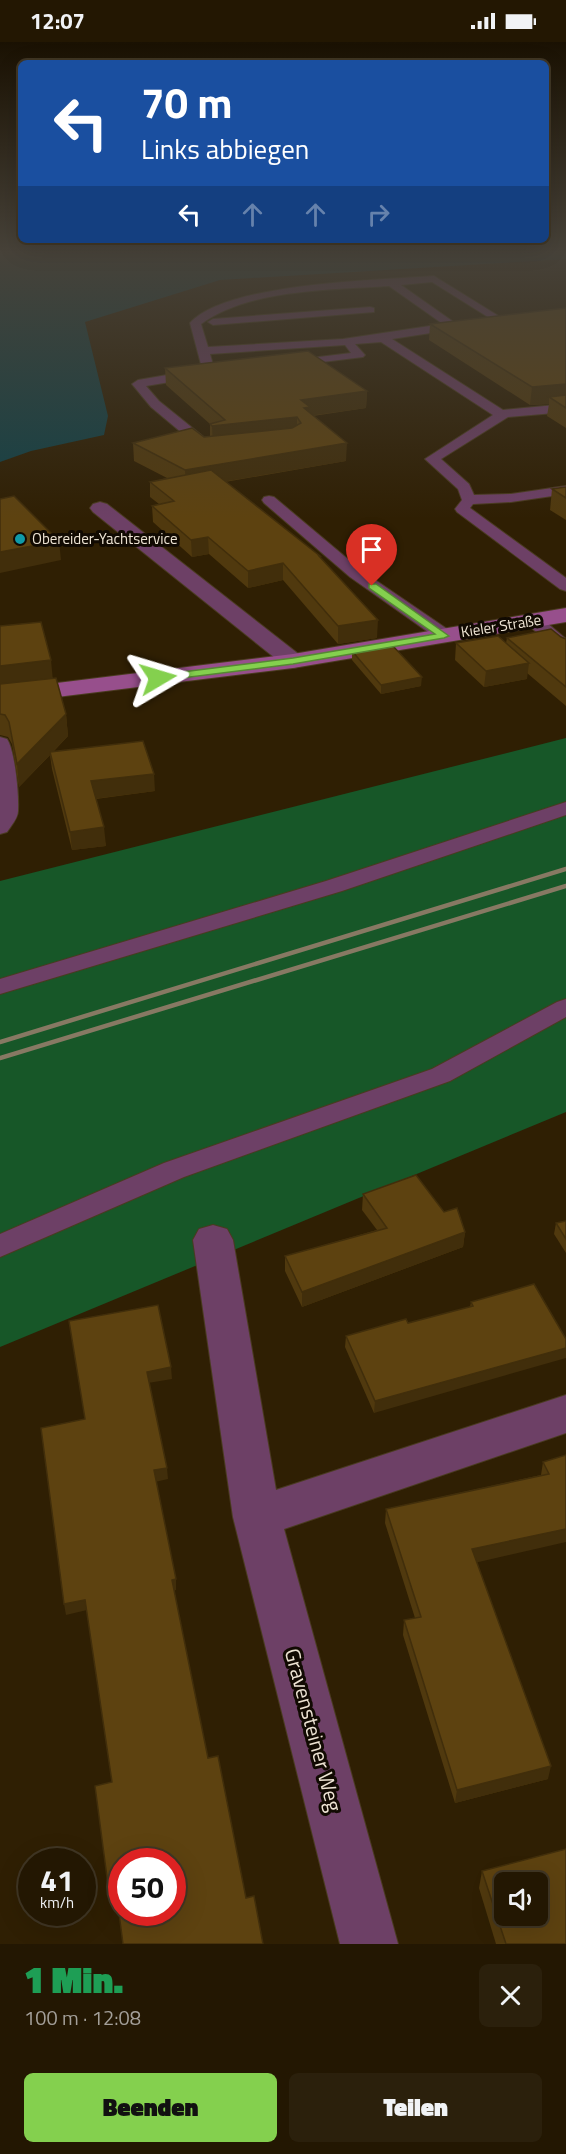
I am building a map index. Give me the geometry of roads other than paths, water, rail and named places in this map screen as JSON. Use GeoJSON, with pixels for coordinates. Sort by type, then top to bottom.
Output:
{"type":"FeatureCollection","features":[{"type":"Feature","properties":{"kind":"main road","name":"Kieler Straße"},"geometry":{"type":"LineString","coordinates":[[0,697],[293,661],[566,615]]}},
{"type":"Feature","properties":{"kind":"street"},"geometry":{"type":"LineString","coordinates":[[100,508],[293,661]]}},
{"type":"Feature","properties":{"kind":"street","name":"Gravensteiner Weg"},"geometry":{"type":"LineString","coordinates":[[213,1240],[257,1517],[369,1944]]}},
{"type":"Feature","properties":{"kind":"street"},"geometry":{"type":"LineString","coordinates":[[257,1517],[566,1414]]}},
{"type":"Feature","properties":{"kind":"lane"},"geometry":{"type":"LineString","coordinates":[[204,342],[203,351],[215,372],[138,384],[154,404],[209,450],[221,448]]}},
{"type":"Feature","properties":{"kind":"lane"},"geometry":{"type":"LineString","coordinates":[[203,351],[336,342]]}},
{"type":"Feature","properties":{"kind":"lane"},"geometry":{"type":"LineString","coordinates":[[278,364],[359,355],[348,342]]}},
{"type":"Feature","properties":{"kind":"lane"},"geometry":{"type":"LineString","coordinates":[[389,342],[502,415]]}},
{"type":"Feature","properties":{"kind":"lane"},"geometry":{"type":"LineString","coordinates":[[469,500],[464,487],[432,459],[502,415],[566,408]]}},
{"type":"Feature","properties":{"kind":"lane"},"geometry":{"type":"LineString","coordinates":[[566,490],[511,498],[469,500],[462,509],[566,586]]}},
{"type":"Feature","properties":{"kind":"lane"},"geometry":{"type":"LineString","coordinates":[[269,500],[356,574],[444,636]]}},
{"type":"Feature","properties":{"kind":"lane"},"geometry":{"type":"LineString","coordinates":[[534,621],[566,648]]}},
{"type":"Feature","properties":{"kind":"lane"},"geometry":{"type":"LineString","coordinates":[[0,742],[5,770],[8,813],[0,828]]}},
{"type":"Feature","properties":{"kind":"lane"},"geometry":{"type":"LineString","coordinates":[[0,987],[334,886],[566,808]]}},
{"type":"Feature","properties":{"kind":"lane"},"geometry":{"type":"LineString","coordinates":[[0,1246],[174,1170],[441,1075],[566,1007]]}},
{"type":"Feature","properties":{"kind":"water"},"geometry":{"type":"Polygon","coordinates":[[[0,342],[90,342],[108,416],[104,435],[31,451],[0,462],[0,342]]]}},
{"type":"Feature","properties":{"kind":"railway"},"geometry":{"type":"LineString","coordinates":[[0,1042],[566,869]]}},
{"type":"Feature","properties":{"kind":"railway"},"geometry":{"type":"LineString","coordinates":[[0,1058],[566,886]]}},
{"type":"Feature","properties":{"kind":"place","name":"Obereider-Yachtservice"},"geometry":{"type":"Point","coordinates":[20,539]}}]}
